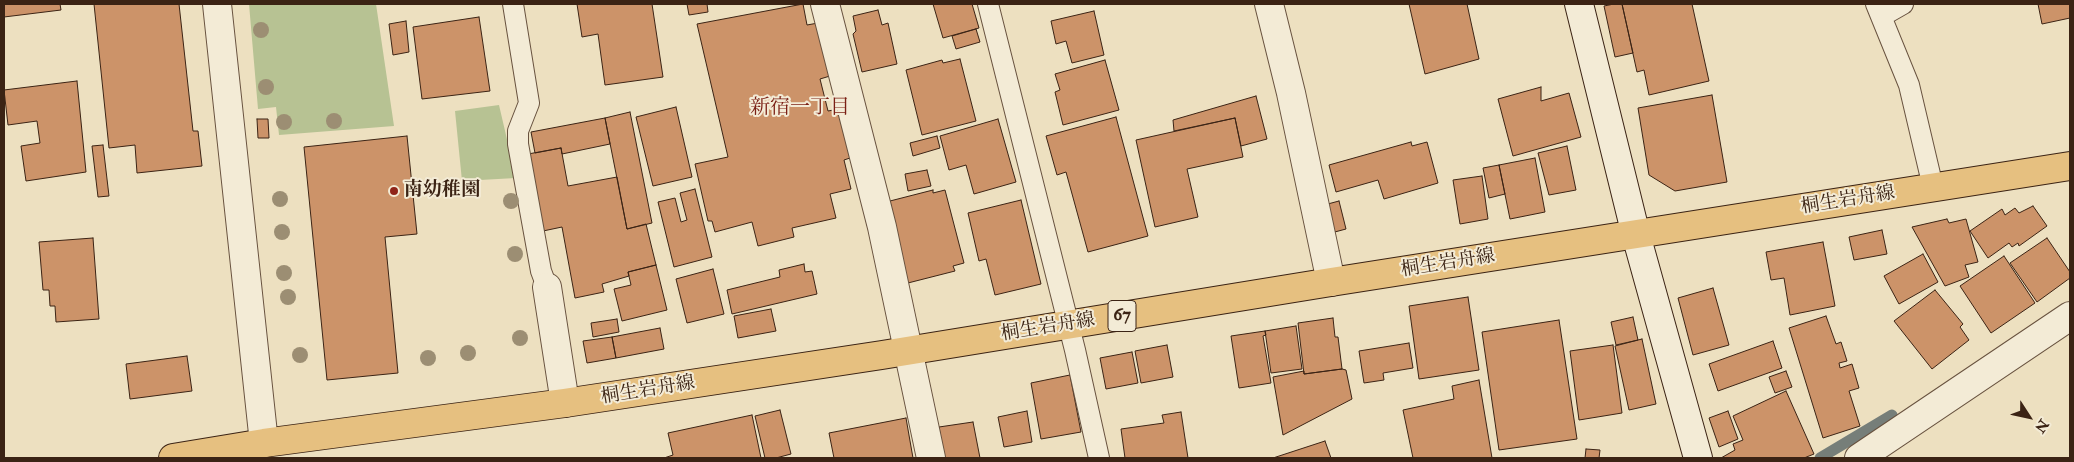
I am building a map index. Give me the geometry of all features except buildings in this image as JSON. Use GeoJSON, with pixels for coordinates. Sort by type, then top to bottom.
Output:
{"type":"FeatureCollection","features":[{"type":"Feature","properties":{"kind":"main road","name":"桐生岩舟線"},"geometry":{"type":"LineString","coordinates":[[173,458],[264,443],[565,403],[2070,166]]}},
{"type":"Feature","properties":{"kind":"street"},"geometry":{"type":"LineString","coordinates":[[217,4],[264,443]]}},
{"type":"Feature","properties":{"kind":"street"},"geometry":{"type":"LineString","coordinates":[[825,4],[882,227],[931,458]]}},
{"type":"Feature","properties":{"kind":"street"},"geometry":{"type":"LineString","coordinates":[[1268,4],[1291,93],[1331,282]]}},
{"type":"Feature","properties":{"kind":"street"},"geometry":{"type":"LineString","coordinates":[[1580,4],[1636,235],[1698,458]]}},
{"type":"Feature","properties":{"kind":"street"},"geometry":{"type":"LineString","coordinates":[[547,287],[565,403]]}},
{"type":"Feature","properties":{"kind":"street"},"geometry":{"type":"LineString","coordinates":[[1859,458],[2070,316]]}},
{"type":"Feature","properties":{"kind":"lane"},"geometry":{"type":"LineString","coordinates":[[513,4],[528,95],[527,110],[518,131],[518,144],[541,271],[547,287]]}},
{"type":"Feature","properties":{"kind":"lane"},"geometry":{"type":"LineString","coordinates":[[988,4],[1075,350],[1099,458]]}},
{"type":"Feature","properties":{"kind":"lane"},"geometry":{"type":"LineString","coordinates":[[1903,4],[1879,10],[1909,85],[1933,187]]}},
{"type":"Feature","properties":{"kind":"green space"},"geometry":{"type":"Polygon","coordinates":[[[249,4],[376,4],[394,126],[279,135],[276,107],[258,109],[249,4]]]}},
{"type":"Feature","properties":{"kind":"green space"},"geometry":{"type":"Polygon","coordinates":[[[499,105],[516,178],[462,181],[455,111],[499,105]]]}},
{"type":"Feature","properties":{"kind":"waterway"},"geometry":{"type":"LineString","coordinates":[[1820,458],[1892,415]]}},
{"type":"Feature","properties":{"kind":"place","name":"南幼稚園"},"geometry":{"type":"Point","coordinates":[394,191]}},
{"type":"Feature","properties":{"kind":"district","name":"新宿一丁目"},"geometry":{"type":"Point","coordinates":[800,109]}}]}
